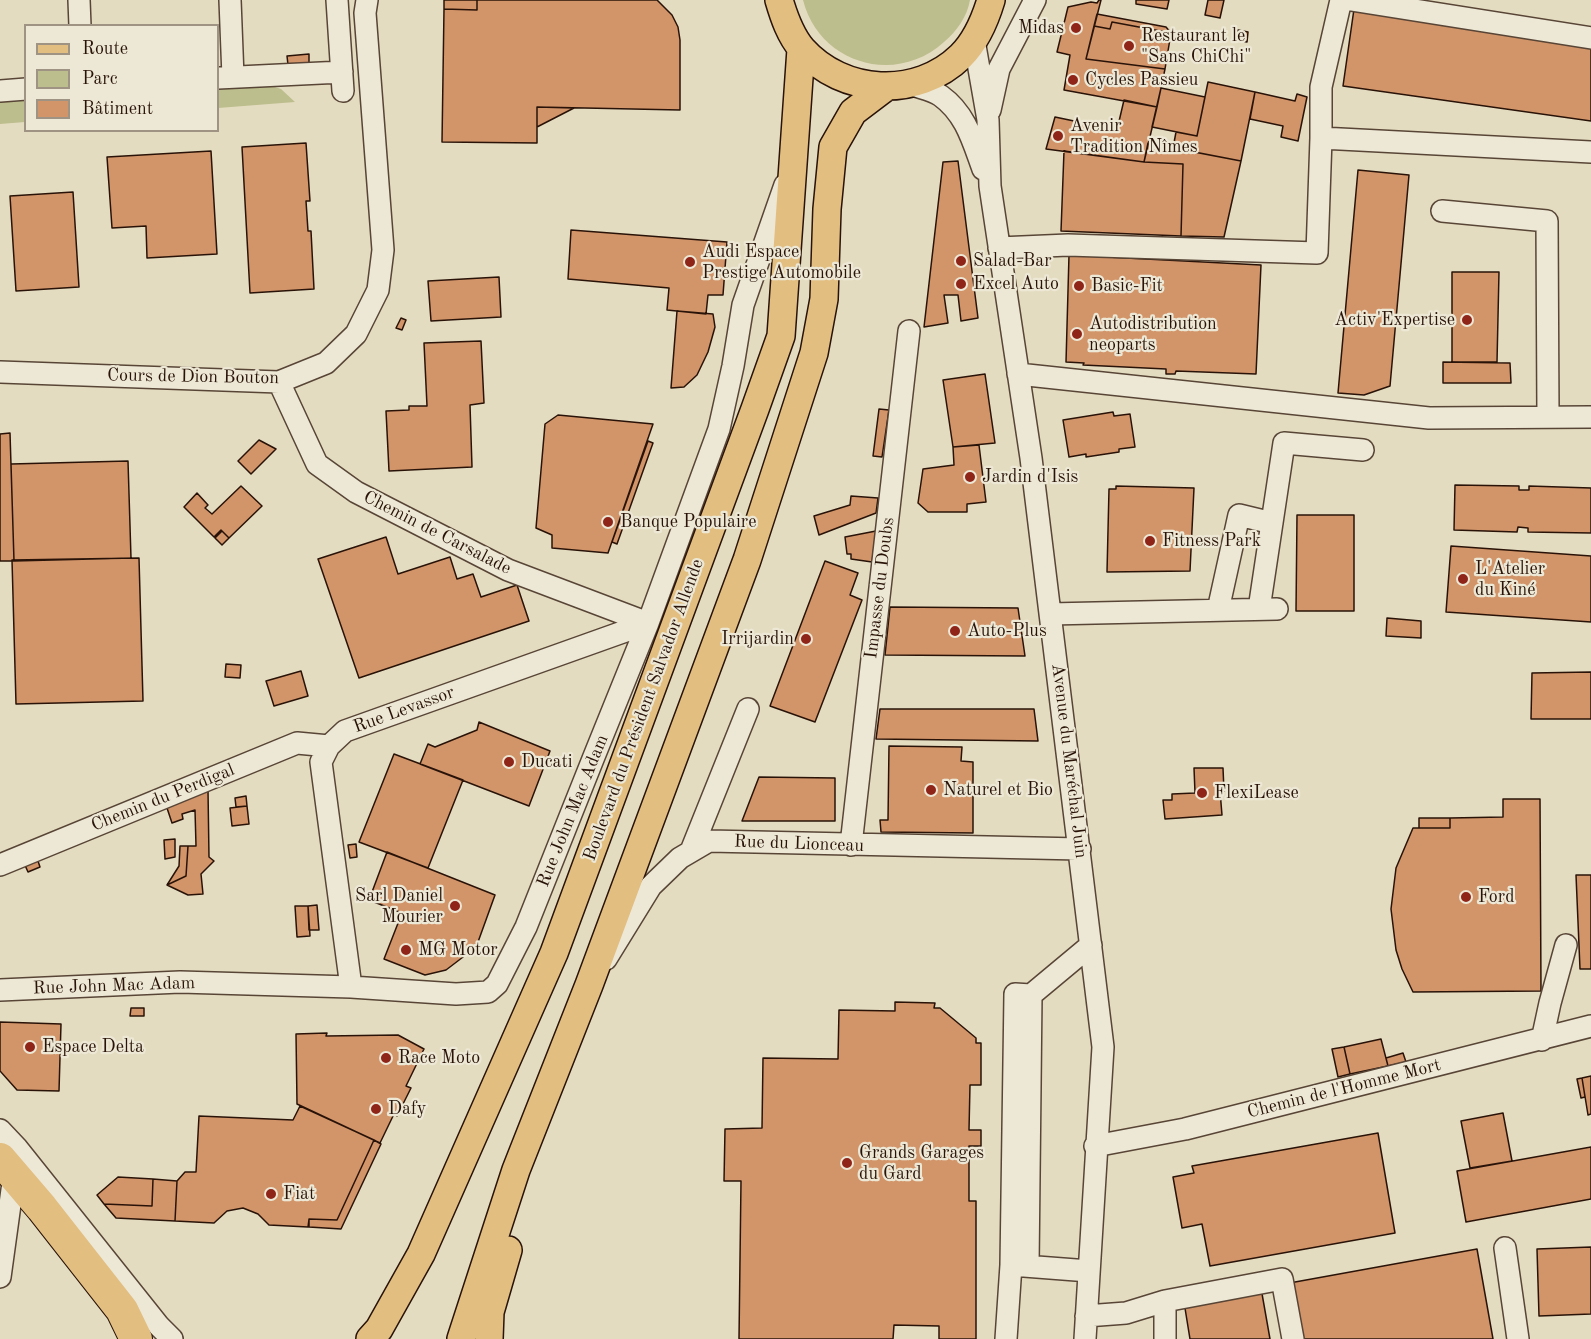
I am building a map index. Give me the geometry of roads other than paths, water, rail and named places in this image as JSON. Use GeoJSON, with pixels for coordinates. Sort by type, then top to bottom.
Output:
{"type":"FeatureCollection","features":[{"type":"Feature","properties":{"kind":"highway"},"geometry":{"type":"LineString","coordinates":[[10,1161],[42,1208],[122,1310],[136,1339]]}},
{"type":"Feature","properties":{"kind":"main road"},"geometry":{"type":"LineString","coordinates":[[779,0],[784,20],[801,49],[825,70],[855,83],[898,86]]}},
{"type":"Feature","properties":{"kind":"main road"},"geometry":{"type":"LineString","coordinates":[[461,1339],[516,1170],[589,985],[747,560],[814,353],[824,299],[827,209],[833,147],[854,112],[898,86],[929,78],[962,55],[985,20],[991,0]]}},
{"type":"Feature","properties":{"kind":"main road","name":"Boulevard du Président Salvador Allende"},"geometry":{"type":"LineString","coordinates":[[370,1339],[379,1329],[421,1254],[554,953],[781,336],[801,49]]}},
{"type":"Feature","properties":{"kind":"main road"},"geometry":{"type":"LineString","coordinates":[[489,1339],[490,1312],[516,1224],[516,1170]]}},
{"type":"Feature","properties":{"kind":"street"},"geometry":{"type":"LineString","coordinates":[[79,0],[80,24]]}},
{"type":"Feature","properties":{"kind":"street"},"geometry":{"type":"LineString","coordinates":[[230,0],[225,78],[342,82],[337,0]]}},
{"type":"Feature","properties":{"kind":"street","name":"Cours de Dion Bouton"},"geometry":{"type":"LineString","coordinates":[[0,372],[279,382],[326,363],[356,334],[378,290],[383,250],[365,13],[367,0]]}},
{"type":"Feature","properties":{"kind":"street"},"geometry":{"type":"LineString","coordinates":[[988,120],[999,69],[1035,0]]}},
{"type":"Feature","properties":{"kind":"street"},"geometry":{"type":"LineString","coordinates":[[999,248],[1068,245],[1317,254],[1321,87],[1341,0]]}},
{"type":"Feature","properties":{"kind":"street"},"geometry":{"type":"LineString","coordinates":[[1351,0],[1591,38]]}},
{"type":"Feature","properties":{"kind":"street","name":"Avenue du Maréchal Juin"},"geometry":{"type":"LineString","coordinates":[[974,40],[988,120],[990,186],[1031,458],[1103,1047],[1095,1146],[1085,1339]]}},
{"type":"Feature","properties":{"kind":"street","name":"Avenue du Maréchal Juin"},"geometry":{"type":"LineString","coordinates":[[898,86],[940,95],[959,112],[967,125],[990,186]]}},
{"type":"Feature","properties":{"kind":"street"},"geometry":{"type":"LineString","coordinates":[[0,91],[24,89]]}},
{"type":"Feature","properties":{"kind":"street"},"geometry":{"type":"LineString","coordinates":[[1321,138],[1591,152]]}},
{"type":"Feature","properties":{"kind":"street","name":"Rue John Mac Adam"},"geometry":{"type":"LineString","coordinates":[[0,990],[180,982],[351,987],[456,994],[488,992],[497,984],[526,927],[648,623],[719,429],[743,305],[794,159]]}},
{"type":"Feature","properties":{"kind":"street"},"geometry":{"type":"LineString","coordinates":[[1442,211],[1547,220],[1548,417]]}},
{"type":"Feature","properties":{"kind":"street","name":"Impasse du Doubs"},"geometry":{"type":"LineString","coordinates":[[851,845],[909,332]]}},
{"type":"Feature","properties":{"kind":"street"},"geometry":{"type":"LineString","coordinates":[[1018,374],[1429,418],[1591,417]]}},
{"type":"Feature","properties":{"kind":"street","name":"Chemin de Carsalade"},"geometry":{"type":"LineString","coordinates":[[279,382],[316,464],[356,492],[508,570],[648,623]]}},
{"type":"Feature","properties":{"kind":"street"},"geometry":{"type":"LineString","coordinates":[[1050,614],[1268,609],[1272,523],[1284,443],[1363,450]]}},
{"type":"Feature","properties":{"kind":"street"},"geometry":{"type":"LineString","coordinates":[[1218,610],[1239,515],[1272,523]]}},
{"type":"Feature","properties":{"kind":"street","name":"Rue Levassor"},"geometry":{"type":"LineString","coordinates":[[328,746],[345,731],[648,623]]}},
{"type":"Feature","properties":{"kind":"street"},"geometry":{"type":"LineString","coordinates":[[692,851],[748,710]]}},
{"type":"Feature","properties":{"kind":"street","name":"Chemin du Perdigal"},"geometry":{"type":"LineString","coordinates":[[0,865],[297,743],[328,746]]}},
{"type":"Feature","properties":{"kind":"street"},"geometry":{"type":"LineString","coordinates":[[328,746],[321,762],[351,987]]}},
{"type":"Feature","properties":{"kind":"street","name":"Rue du Lionceau"},"geometry":{"type":"LineString","coordinates":[[589,985],[637,912],[651,886],[680,858],[709,841],[1080,849]]}},
{"type":"Feature","properties":{"kind":"street"},"geometry":{"type":"LineString","coordinates":[[1006,1339],[1020,1265],[1032,995],[1091,945]]}},
{"type":"Feature","properties":{"kind":"street"},"geometry":{"type":"LineString","coordinates":[[1542,1040],[1566,945]]}},
{"type":"Feature","properties":{"kind":"street","name":"Chemin de l'Homme Mort"},"geometry":{"type":"LineString","coordinates":[[1095,1146],[1185,1129],[1591,1026]]}},
{"type":"Feature","properties":{"kind":"street"},"geometry":{"type":"LineString","coordinates":[[0,1130],[10,1161],[0,1277]]}},
{"type":"Feature","properties":{"kind":"street"},"geometry":{"type":"LineString","coordinates":[[10,1161],[172,1339]]}},
{"type":"Feature","properties":{"kind":"street"},"geometry":{"type":"LineString","coordinates":[[1504,1248],[1518,1339]]}},
{"type":"Feature","properties":{"kind":"street"},"geometry":{"type":"LineString","coordinates":[[1020,1265],[1089,1270]]}},
{"type":"Feature","properties":{"kind":"street"},"geometry":{"type":"LineString","coordinates":[[1086,1316],[1126,1313],[1166,1301],[1282,1279],[1293,1339]]}},
{"type":"Feature","properties":{"kind":"street"},"geometry":{"type":"LineString","coordinates":[[1165,1339],[1166,1301]]}},
{"type":"Feature","properties":{"kind":"place","name":"Midas"},"geometry":{"type":"Point","coordinates":[1076,28]}},
{"type":"Feature","properties":{"kind":"place","name":"Restaurant le \"Sans ChiChi\""},"geometry":{"type":"Point","coordinates":[1129,46]}},
{"type":"Feature","properties":{"kind":"place","name":"Cycles Passieu"},"geometry":{"type":"Point","coordinates":[1073,80]}},
{"type":"Feature","properties":{"kind":"place","name":"Avenir Tradition Nîmes"},"geometry":{"type":"Point","coordinates":[1058,136]}},
{"type":"Feature","properties":{"kind":"place","name":"Salad-Bar"},"geometry":{"type":"Point","coordinates":[961,261]}},
{"type":"Feature","properties":{"kind":"place","name":"Audi Espace Prestige Automobile"},"geometry":{"type":"Point","coordinates":[690,262]}},
{"type":"Feature","properties":{"kind":"place","name":"Excel Auto"},"geometry":{"type":"Point","coordinates":[961,284]}},
{"type":"Feature","properties":{"kind":"place","name":"Basic-Fit"},"geometry":{"type":"Point","coordinates":[1079,286]}},
{"type":"Feature","properties":{"kind":"place","name":"Activ'Expertise"},"geometry":{"type":"Point","coordinates":[1467,320]}},
{"type":"Feature","properties":{"kind":"place","name":"Autodistribution neoparts"},"geometry":{"type":"Point","coordinates":[1077,334]}},
{"type":"Feature","properties":{"kind":"place","name":"Jardin d'Isis"},"geometry":{"type":"Point","coordinates":[970,477]}},
{"type":"Feature","properties":{"kind":"place","name":"Banque Populaire"},"geometry":{"type":"Point","coordinates":[608,522]}},
{"type":"Feature","properties":{"kind":"place","name":"Fitness Park"},"geometry":{"type":"Point","coordinates":[1150,541]}},
{"type":"Feature","properties":{"kind":"place","name":"L'Atelier du Kiné"},"geometry":{"type":"Point","coordinates":[1463,579]}},
{"type":"Feature","properties":{"kind":"place","name":"Auto-Plus"},"geometry":{"type":"Point","coordinates":[955,631]}},
{"type":"Feature","properties":{"kind":"place","name":"Irrijardin"},"geometry":{"type":"Point","coordinates":[806,639]}},
{"type":"Feature","properties":{"kind":"place","name":"Ducati"},"geometry":{"type":"Point","coordinates":[509,762]}},
{"type":"Feature","properties":{"kind":"place","name":"Naturel et Bio"},"geometry":{"type":"Point","coordinates":[931,790]}},
{"type":"Feature","properties":{"kind":"place","name":"FlexiLease"},"geometry":{"type":"Point","coordinates":[1202,793]}},
{"type":"Feature","properties":{"kind":"place","name":"Ford"},"geometry":{"type":"Point","coordinates":[1466,897]}},
{"type":"Feature","properties":{"kind":"place","name":"Sarl Daniel Mourier"},"geometry":{"type":"Point","coordinates":[455,906]}},
{"type":"Feature","properties":{"kind":"place","name":"MG Motor"},"geometry":{"type":"Point","coordinates":[406,950]}},
{"type":"Feature","properties":{"kind":"place","name":"Espace Delta"},"geometry":{"type":"Point","coordinates":[30,1047]}},
{"type":"Feature","properties":{"kind":"place","name":"Race Moto"},"geometry":{"type":"Point","coordinates":[386,1058]}},
{"type":"Feature","properties":{"kind":"place","name":"Dafy"},"geometry":{"type":"Point","coordinates":[376,1109]}},
{"type":"Feature","properties":{"kind":"place","name":"Grands Garages du Gard"},"geometry":{"type":"Point","coordinates":[847,1163]}},
{"type":"Feature","properties":{"kind":"place","name":"Fiat"},"geometry":{"type":"Point","coordinates":[271,1194]}}]}
